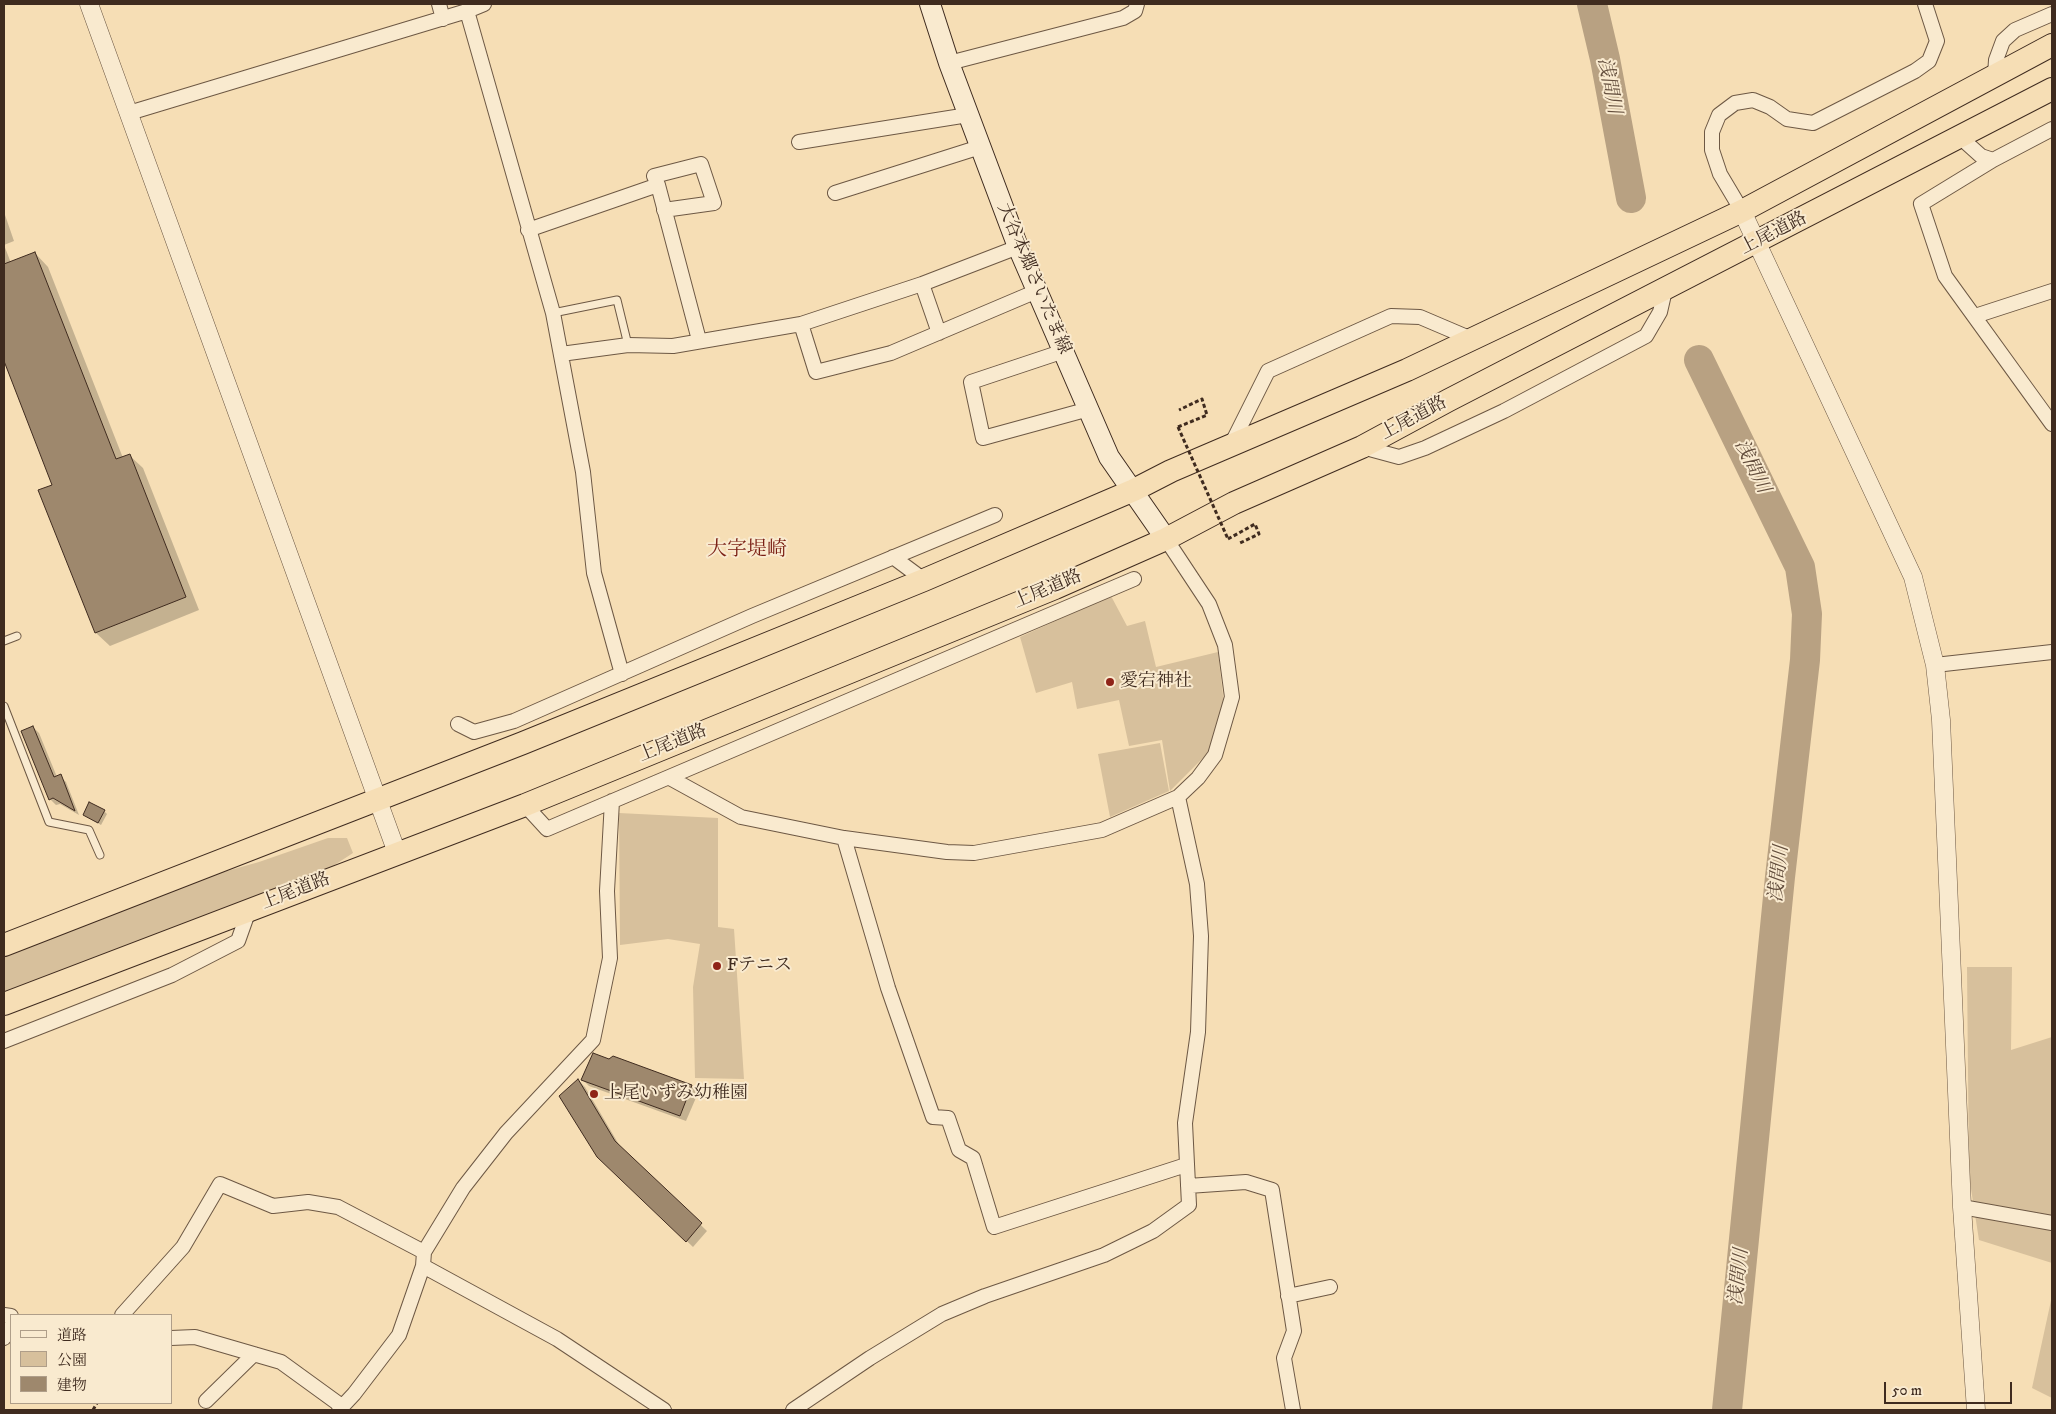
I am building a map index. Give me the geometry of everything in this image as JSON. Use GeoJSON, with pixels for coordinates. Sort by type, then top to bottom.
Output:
{"type":"FeatureCollection","features":[{"type":"Feature","properties":{"kind":"highway","name":"上尾道路"},"geometry":{"type":"LineString","coordinates":[[4,945],[523,743],[924,580],[1134,490],[1231,444],[1474,340],[1742,211],[2052,45]]}},
{"type":"Feature","properties":{"kind":"highway","name":"上尾道路"},"geometry":{"type":"LineString","coordinates":[[4,1004],[525,805],[1055,588],[1166,539],[1234,503],[1362,447],[1449,400],[1961,138],[2052,89]]}},
{"type":"Feature","properties":{"kind":"main road","name":"大谷本郷さいたま線"},"geometry":{"type":"LineString","coordinates":[[930,4],[968,116],[1018,247],[1109,457],[1134,490],[1166,539]]}},
{"type":"Feature","properties":{"kind":"street"},"geometry":{"type":"LineString","coordinates":[[89,4],[397,853]]}},
{"type":"Feature","properties":{"kind":"street"},"geometry":{"type":"LineString","coordinates":[[438,4],[443,19]]}},
{"type":"Feature","properties":{"kind":"street"},"geometry":{"type":"LineString","coordinates":[[129,113],[443,19],[484,4]]}},
{"type":"Feature","properties":{"kind":"street"},"geometry":{"type":"LineString","coordinates":[[949,63],[1123,18],[1135,11],[1137,4]]}},
{"type":"Feature","properties":{"kind":"street"},"geometry":{"type":"LineString","coordinates":[[1925,4],[1937,41],[1929,61],[1915,71],[1813,123],[1787,119],[1770,107],[1753,100],[1735,103],[1720,115],[1712,132],[1712,150],[1720,174],[1758,242],[1913,577],[1935,665],[1941,730],[1962,1207],[1976,1410]]}},
{"type":"Feature","properties":{"kind":"street"},"geometry":{"type":"LineString","coordinates":[[466,11],[553,313],[583,472],[594,573],[622,674]]}},
{"type":"Feature","properties":{"kind":"street"},"geometry":{"type":"LineString","coordinates":[[1995,76],[1996,60],[2003,41],[2015,30],[2052,14]]}},
{"type":"Feature","properties":{"kind":"street"},"geometry":{"type":"LineString","coordinates":[[799,142],[968,116]]}},
{"type":"Feature","properties":{"kind":"street"},"geometry":{"type":"LineString","coordinates":[[2052,129],[1993,160],[1921,204],[1945,276],[2052,424]]}},
{"type":"Feature","properties":{"kind":"street"},"geometry":{"type":"LineString","coordinates":[[1961,138],[1981,156],[1993,160]]}},
{"type":"Feature","properties":{"kind":"street"},"geometry":{"type":"LineString","coordinates":[[835,193],[980,147]]}},
{"type":"Feature","properties":{"kind":"street"},"geometry":{"type":"LineString","coordinates":[[664,210],[714,203],[701,164],[654,176],[699,340]]}},
{"type":"Feature","properties":{"kind":"street"},"geometry":{"type":"LineString","coordinates":[[528,230],[658,185]]}},
{"type":"Feature","properties":{"kind":"street"},"geometry":{"type":"LineString","coordinates":[[561,354],[628,345],[673,346],[699,340],[801,324],[922,284],[1018,247]]}},
{"type":"Feature","properties":{"kind":"street"},"geometry":{"type":"LineString","coordinates":[[922,284],[939,333]]}},
{"type":"Feature","properties":{"kind":"street"},"geometry":{"type":"LineString","coordinates":[[1362,447],[1398,457],[1424,448],[1504,411],[1646,336],[1660,312],[1665,290]]}},
{"type":"Feature","properties":{"kind":"street"},"geometry":{"type":"LineString","coordinates":[[801,324],[816,372],[891,353],[1037,291]]}},
{"type":"Feature","properties":{"kind":"street"},"geometry":{"type":"LineString","coordinates":[[1975,316],[2052,291]]}},
{"type":"Feature","properties":{"kind":"street"},"geometry":{"type":"LineString","coordinates":[[1231,444],[1268,371],[1391,316],[1420,317],[1474,340]]}},
{"type":"Feature","properties":{"kind":"street"},"geometry":{"type":"LineString","coordinates":[[1064,351],[971,382],[983,438],[1089,409]]}},
{"type":"Feature","properties":{"kind":"street"},"geometry":{"type":"LineString","coordinates":[[458,724],[474,732],[514,721],[752,616],[995,515]]}},
{"type":"Feature","properties":{"kind":"street"},"geometry":{"type":"LineString","coordinates":[[670,778],[741,817],[844,838],[947,852],[974,853],[1102,830],[1178,797],[1198,778],[1214,755],[1232,696],[1225,645],[1209,604],[1166,539]]}},
{"type":"Feature","properties":{"kind":"street"},"geometry":{"type":"LineString","coordinates":[[894,557],[924,580]]}},
{"type":"Feature","properties":{"kind":"street"},"geometry":{"type":"LineString","coordinates":[[525,805],[547,829],[1134,579]]}},
{"type":"Feature","properties":{"kind":"street"},"geometry":{"type":"LineString","coordinates":[[1055,588],[1057,613]]}},
{"type":"Feature","properties":{"kind":"street"},"geometry":{"type":"LineString","coordinates":[[1935,665],[2052,652]]}},
{"type":"Feature","properties":{"kind":"street"},"geometry":{"type":"LineString","coordinates":[[514,721],[523,743]]}},
{"type":"Feature","properties":{"kind":"street"},"geometry":{"type":"LineString","coordinates":[[793,1410],[870,1358],[942,1314],[985,1296],[1104,1255],[1153,1231],[1189,1205],[1185,1123],[1198,1032],[1201,936],[1197,884],[1178,797]]}},
{"type":"Feature","properties":{"kind":"street"},"geometry":{"type":"LineString","coordinates":[[172,1338],[196,1338],[280,1362],[341,1408],[399,1335],[423,1266],[424,1252],[462,1188],[501,1140],[593,1040],[610,958],[607,890],[612,800]]}},
{"type":"Feature","properties":{"kind":"street"},"geometry":{"type":"LineString","coordinates":[[844,838],[888,988],[933,1117],[948,1118],[959,1150],[973,1158],[994,1227],[1186,1164]]}},
{"type":"Feature","properties":{"kind":"street"},"geometry":{"type":"LineString","coordinates":[[4,1041],[172,975],[238,941],[248,910]]}},
{"type":"Feature","properties":{"kind":"street"},"geometry":{"type":"LineString","coordinates":[[1188,1186],[1246,1182],[1272,1190],[1294,1331],[1284,1358],[1293,1410]]}},
{"type":"Feature","properties":{"kind":"street"},"geometry":{"type":"LineString","coordinates":[[123,1314],[183,1247],[220,1184],[273,1206],[308,1202],[338,1206],[424,1252]]}},
{"type":"Feature","properties":{"kind":"street"},"geometry":{"type":"LineString","coordinates":[[1962,1207],[2052,1223]]}},
{"type":"Feature","properties":{"kind":"street"},"geometry":{"type":"LineString","coordinates":[[423,1266],[557,1339],[664,1410]]}},
{"type":"Feature","properties":{"kind":"street"},"geometry":{"type":"LineString","coordinates":[[1288,1296],[1330,1287]]}},
{"type":"Feature","properties":{"kind":"street"},"geometry":{"type":"LineString","coordinates":[[206,1401],[254,1354]]}},
{"type":"Feature","properties":{"kind":"lane"},"geometry":{"type":"LineString","coordinates":[[553,313],[617,300],[628,345]]}},
{"type":"Feature","properties":{"kind":"lane"},"geometry":{"type":"LineString","coordinates":[[4,641],[17,636]]}},
{"type":"Feature","properties":{"kind":"lane"},"geometry":{"type":"LineString","coordinates":[[4,706],[49,822],[89,830],[100,856]]}},
{"type":"Feature","properties":{"kind":"path"},"geometry":{"type":"LineString","coordinates":[[1179,410],[1202,399],[1207,415],[1178,427],[1228,538],[1255,524],[1259,534],[1238,544]]}},
{"type":"Feature","properties":{"kind":"green space"},"geometry":{"type":"Polygon","coordinates":[[[1111,596],[1127,626],[1145,621],[1156,667],[1218,652],[1224,704],[1208,753],[1170,791],[1162,740],[1129,746],[1119,700],[1077,709],[1072,682],[1036,693],[1020,637],[1111,596]]]}},
{"type":"Feature","properties":{"kind":"green space"},"geometry":{"type":"Polygon","coordinates":[[[1160,743],[1169,791],[1110,817],[1098,754],[1160,743]]]}},
{"type":"Feature","properties":{"kind":"green space","name":"Fテニス"},"geometry":{"type":"Polygon","coordinates":[[[619,813],[718,818],[718,927],[734,929],[744,1079],[695,1078],[693,987],[700,944],[668,939],[620,945],[619,813]]]}},
{"type":"Feature","properties":{"kind":"green space"},"geometry":{"type":"Polygon","coordinates":[[[328,838],[347,838],[353,853],[333,866],[4,993],[4,955],[191,881],[259,862],[328,838]]]}},
{"type":"Feature","properties":{"kind":"green space"},"geometry":{"type":"Polygon","coordinates":[[[1967,967],[2012,967],[2011,1050],[2052,1037],[2052,1263],[1979,1240],[1969,1176],[1967,967]]]}},
{"type":"Feature","properties":{"kind":"green space"},"geometry":{"type":"Polygon","coordinates":[[[2052,1296],[2052,1398],[2032,1388],[2052,1296]]]}},
{"type":"Feature","properties":{"kind":"building"},"geometry":{"type":"Polygon","coordinates":[[[35,252],[116,459],[130,454],[186,597],[95,633],[38,490],[52,485],[4,361],[4,264],[35,252]]]}},
{"type":"Feature","properties":{"kind":"building"},"geometry":{"type":"Polygon","coordinates":[[[33,726],[54,777],[61,774],[75,811],[53,798],[49,800],[21,731],[33,726]]]}},
{"type":"Feature","properties":{"kind":"building"},"geometry":{"type":"Polygon","coordinates":[[[89,802],[105,810],[98,823],[83,815],[89,802]]]}},
{"type":"Feature","properties":{"kind":"building"},"geometry":{"type":"Polygon","coordinates":[[[593,1053],[609,1059],[613,1056],[692,1085],[680,1116],[581,1080],[593,1053]]]}},
{"type":"Feature","properties":{"kind":"building"},"geometry":{"type":"Polygon","coordinates":[[[578,1079],[615,1141],[702,1223],[686,1242],[597,1157],[559,1096],[578,1079]]]}},
{"type":"Feature","properties":{"kind":"waterway","name":"浅間川"},"geometry":{"type":"LineString","coordinates":[[1592,4],[1605,59],[1631,198]]}},
{"type":"Feature","properties":{"kind":"waterway","name":"浅間川"},"geometry":{"type":"LineString","coordinates":[[1699,360],[1800,567],[1807,614],[1805,660],[1780,877],[1727,1410]]}},
{"type":"Feature","properties":{"kind":"place","name":"愛宕神社"},"geometry":{"type":"Point","coordinates":[1110,682]}},
{"type":"Feature","properties":{"kind":"place","name":"Fテニス"},"geometry":{"type":"Point","coordinates":[717,966]}},
{"type":"Feature","properties":{"kind":"place","name":"上尾いずみ幼稚園"},"geometry":{"type":"Point","coordinates":[594,1094]}},
{"type":"Feature","properties":{"kind":"district","name":"大字堤崎"},"geometry":{"type":"Point","coordinates":[747,551]}}]}
